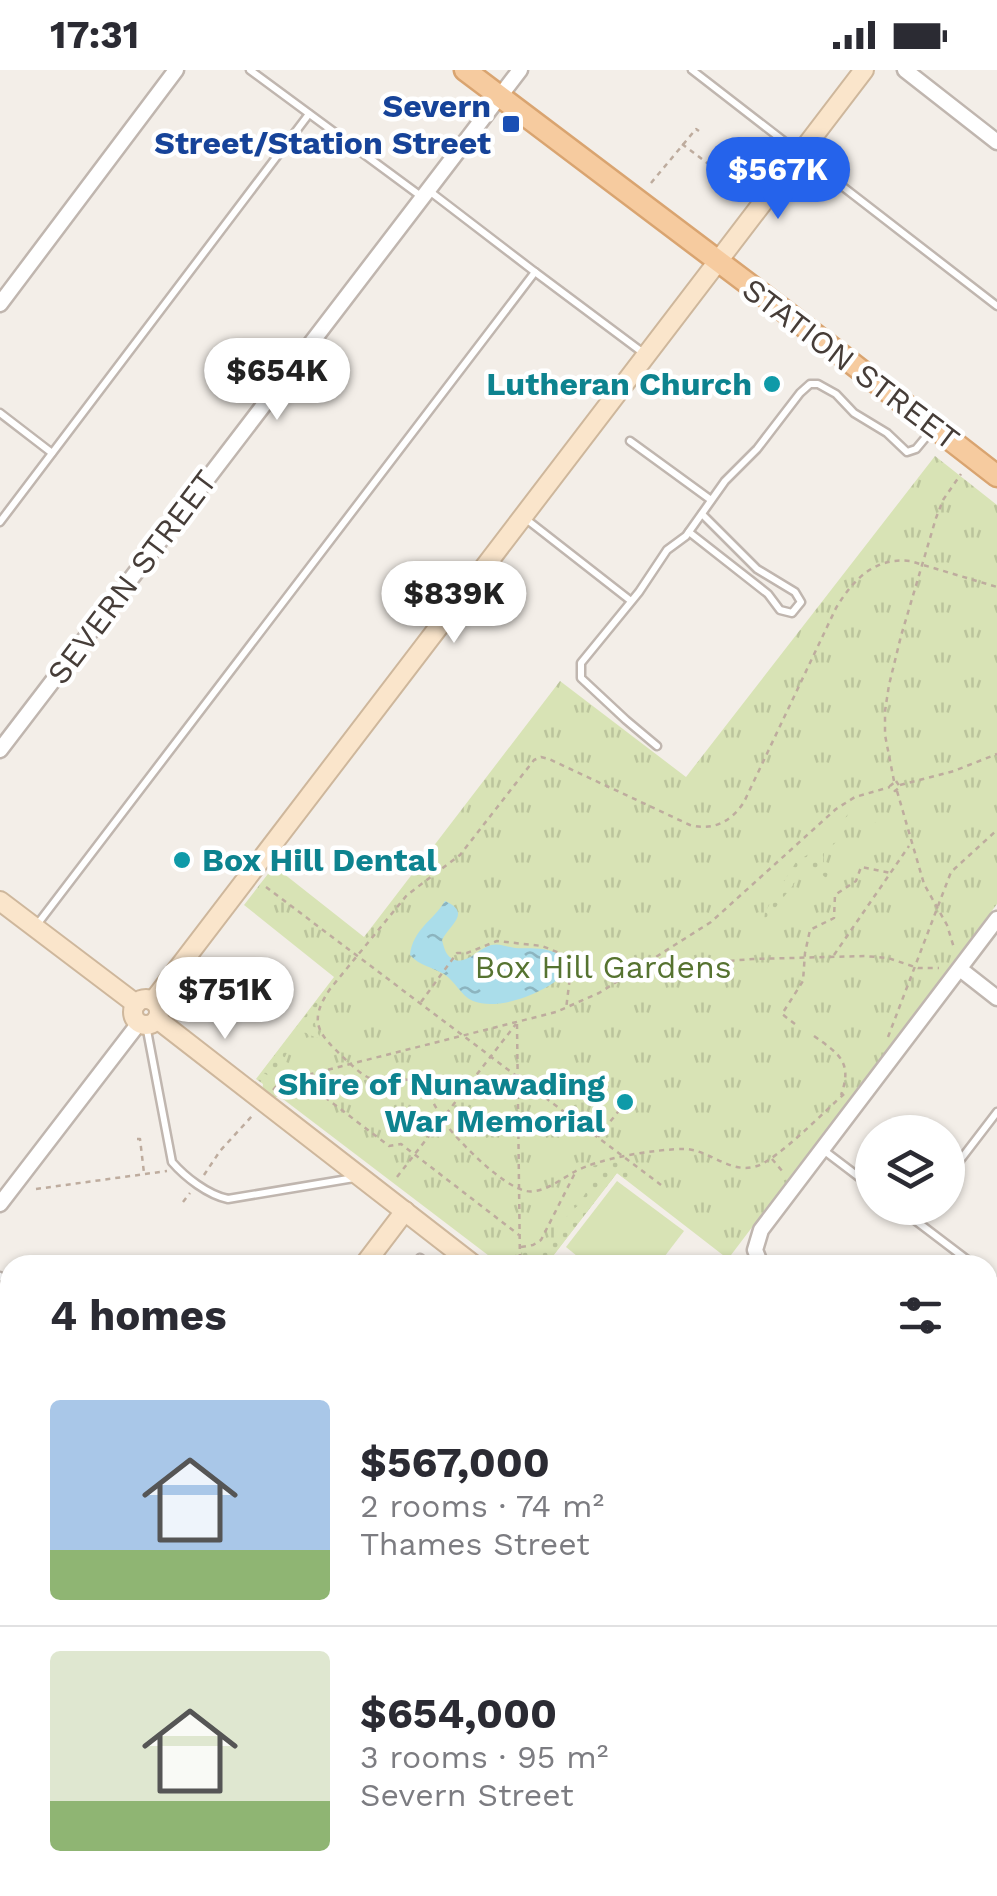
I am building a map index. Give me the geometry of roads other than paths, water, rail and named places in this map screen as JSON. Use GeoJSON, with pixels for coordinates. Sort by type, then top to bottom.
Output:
{"type":"FeatureCollection","features":[{"type":"Feature","properties":{"kind":"main road","name":"STATION STREET"},"geometry":{"type":"LineString","coordinates":[[465,70],[997,476]]}},
{"type":"Feature","properties":{"kind":"main road"},"geometry":{"type":"LineString","coordinates":[[146,1015],[864,70]]}},
{"type":"Feature","properties":{"kind":"main road"},"geometry":{"type":"LineString","coordinates":[[0,901],[461,1255]]}},
{"type":"Feature","properties":{"kind":"main road"},"geometry":{"type":"LineString","coordinates":[[371,1255],[405,1210]]}},
{"type":"Feature","properties":{"kind":"street"},"geometry":{"type":"LineString","coordinates":[[0,304],[176,70]]}},
{"type":"Feature","properties":{"kind":"street","name":"SEVERN STREET"},"geometry":{"type":"LineString","coordinates":[[2,743],[520,70]]}},
{"type":"Feature","properties":{"kind":"street"},"geometry":{"type":"LineString","coordinates":[[905,70],[997,142]]}},
{"type":"Feature","properties":{"kind":"street"},"geometry":{"type":"LineString","coordinates":[[758,1255],[761,1230],[953,968],[997,919]]}},
{"type":"Feature","properties":{"kind":"street"},"geometry":{"type":"LineString","coordinates":[[953,968],[997,998]]}},
{"type":"Feature","properties":{"kind":"street"},"geometry":{"type":"LineString","coordinates":[[0,1204],[146,1015]]}},
{"type":"Feature","properties":{"kind":"lane"},"geometry":{"type":"LineString","coordinates":[[250,70],[535,272],[646,356]]}},
{"type":"Feature","properties":{"kind":"lane"},"geometry":{"type":"LineString","coordinates":[[692,70],[997,306]]}},
{"type":"Feature","properties":{"kind":"lane"},"geometry":{"type":"LineString","coordinates":[[0,522],[309,114]]}},
{"type":"Feature","properties":{"kind":"lane"},"geometry":{"type":"LineString","coordinates":[[35,926],[535,272]]}},
{"type":"Feature","properties":{"kind":"lane"},"geometry":{"type":"LineString","coordinates":[[658,746],[581,678],[581,663],[668,550],[689,532],[724,481],[758,449],[800,393],[810,384],[818,384],[907,452],[916,449],[934,427]]}},
{"type":"Feature","properties":{"kind":"lane"},"geometry":{"type":"LineString","coordinates":[[0,414],[52,453]]}},
{"type":"Feature","properties":{"kind":"lane"},"geometry":{"type":"LineString","coordinates":[[630,440],[711,500]]}},
{"type":"Feature","properties":{"kind":"lane"},"geometry":{"type":"LineString","coordinates":[[689,532],[768,594],[780,610],[792,613],[801,602],[795,592],[757,569],[702,514]]}},
{"type":"Feature","properties":{"kind":"lane"},"geometry":{"type":"LineString","coordinates":[[523,516],[631,601]]}},
{"type":"Feature","properties":{"kind":"lane"},"geometry":{"type":"LineString","coordinates":[[146,1015],[172,1162],[180,1171],[218,1197],[228,1199],[360,1176]]}},
{"type":"Feature","properties":{"kind":"lane"},"geometry":{"type":"LineString","coordinates":[[965,1154],[997,1112]]}},
{"type":"Feature","properties":{"kind":"lane"},"geometry":{"type":"LineString","coordinates":[[822,1148],[855,1174]]}},
{"type":"Feature","properties":{"kind":"lane"},"geometry":{"type":"LineString","coordinates":[[922,1225],[961,1255]]}},
{"type":"Feature","properties":{"kind":"water"},"geometry":{"type":"Polygon","coordinates":[[[445,901],[458,914],[442,940],[452,959],[464,960],[494,945],[540,949],[562,957],[567,971],[549,986],[510,1002],[484,1004],[469,999],[444,974],[410,955],[419,932],[445,901]]]}},
{"type":"Feature","properties":{"kind":"place","name":"Severn Street/Station Street"},"geometry":{"type":"Point","coordinates":[511,124]}},
{"type":"Feature","properties":{"kind":"place","name":"Lutheran Church"},"geometry":{"type":"Point","coordinates":[772,384]}},
{"type":"Feature","properties":{"kind":"place","name":"Box Hill Dental"},"geometry":{"type":"Point","coordinates":[182,860]}},
{"type":"Feature","properties":{"kind":"place","name":"Shire of Nunawading War Memorial"},"geometry":{"type":"Point","coordinates":[625,1102]}},
{"type":"Feature","properties":{"kind":"park label","name":"Box Hill Gardens"},"geometry":{"type":"Point","coordinates":[603,967]}}]}
